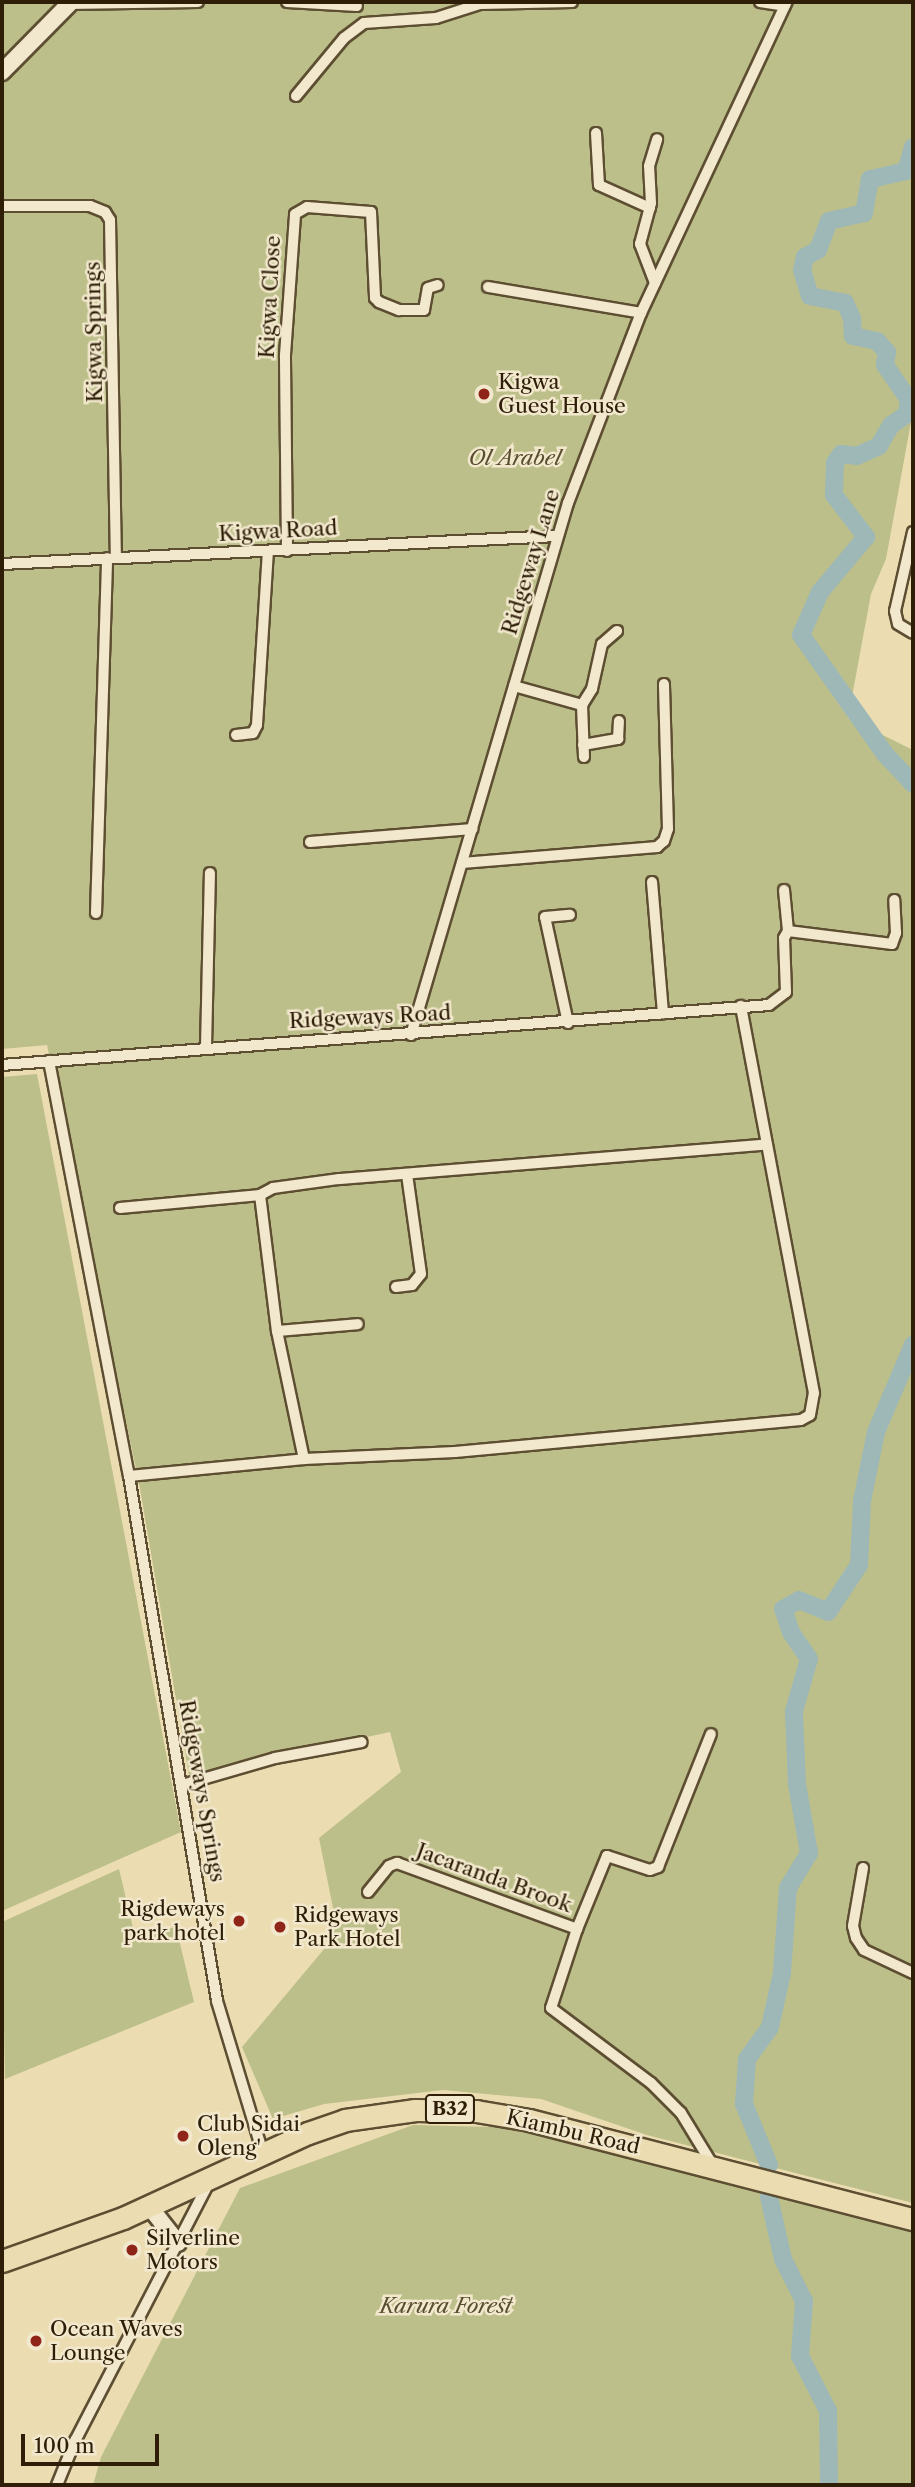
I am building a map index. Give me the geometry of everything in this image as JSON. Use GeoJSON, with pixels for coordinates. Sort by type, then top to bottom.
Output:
{"type":"FeatureCollection","features":[{"type":"Feature","properties":{"kind":"highway","name":"Kiambu Road"},"geometry":{"type":"LineString","coordinates":[[2,2261],[149,2206],[262,2150],[345,2120],[439,2109],[518,2117],[913,2219]]}},
{"type":"Feature","properties":{"kind":"street"},"geometry":{"type":"LineString","coordinates":[[2,72],[68,4],[198,2]]}},
{"type":"Feature","properties":{"kind":"street"},"geometry":{"type":"LineString","coordinates":[[287,2],[357,6]]}},
{"type":"Feature","properties":{"kind":"street"},"geometry":{"type":"LineString","coordinates":[[296,96],[344,38],[364,23],[436,18],[480,4],[572,2]]}},
{"type":"Feature","properties":{"kind":"street"},"geometry":{"type":"LineString","coordinates":[[760,2],[786,4]]}},
{"type":"Feature","properties":{"kind":"street","name":"Ridgeway Lane"},"geometry":{"type":"LineString","coordinates":[[411,1035],[556,536],[641,313],[786,4]]}},
{"type":"Feature","properties":{"kind":"street"},"geometry":{"type":"LineString","coordinates":[[596,133],[599,185],[650,208]]}},
{"type":"Feature","properties":{"kind":"street"},"geometry":{"type":"LineString","coordinates":[[655,283],[640,249],[650,208],[649,166],[657,139]]}},
{"type":"Feature","properties":{"kind":"street","name":"Kigwa Springs"},"geometry":{"type":"LineString","coordinates":[[2,206],[90,206],[105,212],[110,220],[111,557]]}},
{"type":"Feature","properties":{"kind":"street","name":"Kigwa Close"},"geometry":{"type":"LineString","coordinates":[[287,551],[285,355],[295,214],[307,207],[371,212],[375,298],[379,302],[399,310],[425,310],[428,288],[438,285]]}},
{"type":"Feature","properties":{"kind":"street"},"geometry":{"type":"LineString","coordinates":[[488,287],[641,313]]}},
{"type":"Feature","properties":{"kind":"street"},"geometry":{"type":"LineString","coordinates":[[913,532],[895,611],[898,624],[913,633]]}},
{"type":"Feature","properties":{"kind":"street","name":"Kigwa Road"},"geometry":{"type":"LineString","coordinates":[[2,564],[556,536]]}},
{"type":"Feature","properties":{"kind":"street"},"geometry":{"type":"LineString","coordinates":[[236,735],[253,733],[257,725],[268,552]]}},
{"type":"Feature","properties":{"kind":"street"},"geometry":{"type":"LineString","coordinates":[[96,913],[111,557]]}},
{"type":"Feature","properties":{"kind":"street"},"geometry":{"type":"LineString","coordinates":[[617,631],[602,644],[592,689],[582,705],[584,751],[618,739],[619,721]]}},
{"type":"Feature","properties":{"kind":"street"},"geometry":{"type":"LineString","coordinates":[[462,863],[657,847],[664,841],[668,829],[664,684]]}},
{"type":"Feature","properties":{"kind":"street"},"geometry":{"type":"LineString","coordinates":[[514,686],[582,705]]}},
{"type":"Feature","properties":{"kind":"street"},"geometry":{"type":"LineString","coordinates":[[310,842],[472,829]]}},
{"type":"Feature","properties":{"kind":"street"},"geometry":{"type":"LineString","coordinates":[[206,1047],[210,873]]}},
{"type":"Feature","properties":{"kind":"street"},"geometry":{"type":"LineString","coordinates":[[652,882],[663,1014]]}},
{"type":"Feature","properties":{"kind":"street"},"geometry":{"type":"LineString","coordinates":[[784,890],[788,931],[892,944],[897,933],[894,900]]}},
{"type":"Feature","properties":{"kind":"street"},"geometry":{"type":"LineString","coordinates":[[568,1023],[545,916],[570,915]]}},
{"type":"Feature","properties":{"kind":"street","name":"Ridgeways Road"},"geometry":{"type":"LineString","coordinates":[[2,1065],[206,1047],[568,1023],[769,1004],[786,992],[784,937],[788,931]]}},
{"type":"Feature","properties":{"kind":"street"},"geometry":{"type":"LineString","coordinates":[[128,1476],[304,1459],[455,1452],[805,1418],[813,1410],[814,1393],[765,1145],[741,1006]]}},
{"type":"Feature","properties":{"kind":"street","name":"Ridgeways Springs"},"geometry":{"type":"LineString","coordinates":[[49,1062],[128,1476],[217,2001],[262,2150]]}},
{"type":"Feature","properties":{"kind":"street"},"geometry":{"type":"LineString","coordinates":[[120,1208],[260,1195],[273,1188],[407,1174],[765,1145]]}},
{"type":"Feature","properties":{"kind":"street"},"geometry":{"type":"LineString","coordinates":[[396,1287],[412,1285],[421,1274],[407,1174]]}},
{"type":"Feature","properties":{"kind":"street"},"geometry":{"type":"LineString","coordinates":[[260,1195],[277,1331],[304,1459]]}},
{"type":"Feature","properties":{"kind":"street"},"geometry":{"type":"LineString","coordinates":[[277,1331],[358,1324]]}},
{"type":"Feature","properties":{"kind":"street","name":"Jacaranda Brook"},"geometry":{"type":"LineString","coordinates":[[711,1734],[658,1867],[650,1870],[607,1856],[577,1929],[551,2008],[624,2060],[670,2101],[695,2133],[714,2167]]}},
{"type":"Feature","properties":{"kind":"street"},"geometry":{"type":"LineString","coordinates":[[181,1785],[275,1758],[362,1742]]}},
{"type":"Feature","properties":{"kind":"street","name":"Jacaranda Brook"},"geometry":{"type":"LineString","coordinates":[[368,1892],[389,1866],[397,1863],[577,1929]]}},
{"type":"Feature","properties":{"kind":"street"},"geometry":{"type":"LineString","coordinates":[[863,1868],[853,1926],[856,1938],[864,1950],[913,1973]]}},
{"type":"Feature","properties":{"kind":"street"},"geometry":{"type":"LineString","coordinates":[[57,2485],[75,2441],[211,2176]]}},
{"type":"Feature","properties":{"kind":"street"},"geometry":{"type":"LineString","coordinates":[[149,2206],[178,2243]]}},
{"type":"Feature","properties":{"kind":"green space","name":"Ol Arabel"},"geometry":{"type":"Polygon","coordinates":[[[2,2],[913,2],[913,411],[886,559],[871,594],[848,718],[913,750],[913,2203],[647,2135],[541,2099],[443,2090],[324,2104],[273,2119],[242,2047],[330,1942],[333,1908],[319,1838],[401,1772],[390,1732],[189,1775],[139,1483],[47,1045],[2,1049],[2,2]]]}},
{"type":"Feature","properties":{"kind":"green space"},"geometry":{"type":"Polygon","coordinates":[[[37,1074],[181,1832],[2,1911],[2,1077],[37,1074]]]}},
{"type":"Feature","properties":{"kind":"green space"},"geometry":{"type":"Polygon","coordinates":[[[119,1869],[135,1936],[176,1927],[194,2002],[5,2079],[2,1922],[119,1869]]]}},
{"type":"Feature","properties":{"kind":"green space","name":"Karura Forest"},"geometry":{"type":"Polygon","coordinates":[[[413,2125],[562,2129],[913,2222],[913,2485],[93,2485],[101,2457],[240,2188],[413,2125]]]}},
{"type":"Feature","properties":{"kind":"waterway"},"geometry":{"type":"LineString","coordinates":[[913,147],[906,171],[870,179],[864,213],[829,221],[818,250],[805,257],[802,270],[810,296],[845,303],[852,318],[853,336],[877,341],[887,352],[885,365],[909,400],[907,414],[891,425],[879,446],[857,456],[841,454],[835,463],[834,495],[866,537],[820,592],[801,635],[885,754],[913,784]]}},
{"type":"Feature","properties":{"kind":"waterway"},"geometry":{"type":"LineString","coordinates":[[769,2165],[744,2104],[747,2059],[770,2027],[782,1973],[788,1888],[809,1853],[797,1784],[794,1711],[809,1659],[791,1632],[783,1609],[799,1600],[828,1612],[859,1565],[862,1501],[876,1432],[913,1345]]}},
{"type":"Feature","properties":{"kind":"waterway"},"geometry":{"type":"LineString","coordinates":[[769,2197],[783,2259],[804,2301],[800,2356],[828,2411],[829,2485]]}},
{"type":"Feature","properties":{"kind":"place","name":"Kigwa Guest House"},"geometry":{"type":"Point","coordinates":[484,394]}},
{"type":"Feature","properties":{"kind":"place","name":"Rigdeways park hotel"},"geometry":{"type":"Point","coordinates":[239,1921]}},
{"type":"Feature","properties":{"kind":"place","name":"Ridgeways Park Hotel"},"geometry":{"type":"Point","coordinates":[280,1927]}},
{"type":"Feature","properties":{"kind":"place","name":"Club Sidai Oleng'"},"geometry":{"type":"Point","coordinates":[183,2136]}},
{"type":"Feature","properties":{"kind":"place","name":"Silverline Motors"},"geometry":{"type":"Point","coordinates":[132,2250]}},
{"type":"Feature","properties":{"kind":"place","name":"Ocean Waves Lounge"},"geometry":{"type":"Point","coordinates":[36,2341]}}]}
